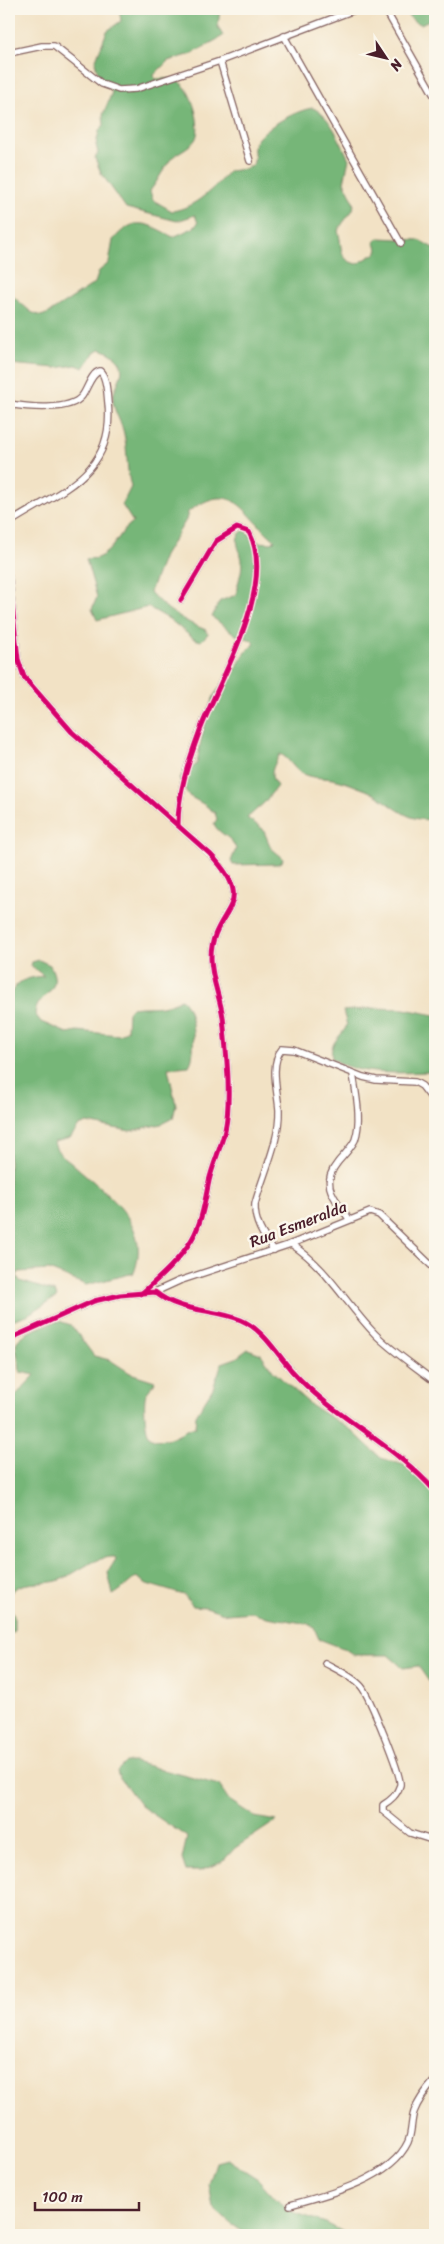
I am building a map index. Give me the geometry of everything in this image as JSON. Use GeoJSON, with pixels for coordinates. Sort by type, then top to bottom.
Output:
{"type":"FeatureCollection","features":[{"type":"Feature","properties":{"kind":"street"},"geometry":{"type":"LineString","coordinates":[[9,53],[42,46],[54,46],[102,84],[119,90],[136,89],[220,61],[356,9]]}},
{"type":"Feature","properties":{"kind":"street"},"geometry":{"type":"LineString","coordinates":[[385,9],[435,97]]}},
{"type":"Feature","properties":{"kind":"street"},"geometry":{"type":"LineString","coordinates":[[284,36],[401,243]]}},
{"type":"Feature","properties":{"kind":"street"},"geometry":{"type":"LineString","coordinates":[[220,61],[250,161]]}},
{"type":"Feature","properties":{"kind":"street"},"geometry":{"type":"LineString","coordinates":[[9,404],[39,407],[71,404],[82,396],[95,372],[100,371],[104,378],[109,414],[105,441],[91,469],[67,490],[9,523]]}},
{"type":"Feature","properties":{"kind":"street"},"geometry":{"type":"LineString","coordinates":[[178,825],[178,800],[199,733],[249,618],[257,561],[255,542],[249,532],[237,528],[226,533],[216,541],[180,600]]}},
{"type":"Feature","properties":{"kind":"street"},"geometry":{"type":"LineString","coordinates":[[9,578],[18,660],[24,677],[72,732],[221,865],[234,884],[235,893],[217,934],[211,956],[212,973],[220,997],[223,1018],[227,1113],[225,1131],[213,1166],[199,1223],[192,1238],[172,1266],[141,1294]]}},
{"type":"Feature","properties":{"kind":"street"},"geometry":{"type":"LineString","coordinates":[[274,1250],[263,1236],[254,1213],[257,1196],[278,1125],[276,1072],[279,1052],[287,1048],[294,1050],[353,1074],[376,1080],[415,1082],[422,1086],[435,1103]]}},
{"type":"Feature","properties":{"kind":"street"},"geometry":{"type":"LineString","coordinates":[[349,1219],[330,1190],[328,1180],[332,1170],[354,1140],[357,1129],[357,1099],[353,1074]]}},
{"type":"Feature","properties":{"kind":"street","name":"Rua Esmeralda"},"geometry":{"type":"LineString","coordinates":[[9,1339],[94,1302],[120,1295],[155,1292],[179,1281],[291,1244],[370,1212],[379,1215],[435,1269]]}},
{"type":"Feature","properties":{"kind":"street"},"geometry":{"type":"LineString","coordinates":[[291,1244],[310,1257],[329,1276],[351,1307],[376,1335],[435,1382]]}},
{"type":"Feature","properties":{"kind":"street"},"geometry":{"type":"LineString","coordinates":[[155,1292],[165,1301],[189,1310],[220,1314],[241,1320],[250,1326],[272,1344],[291,1370],[325,1403],[403,1458],[435,1491]]}},
{"type":"Feature","properties":{"kind":"street"},"geometry":{"type":"LineString","coordinates":[[325,1663],[360,1684],[370,1698],[392,1761],[400,1774],[400,1785],[393,1799],[382,1805],[382,1811],[410,1834],[435,1841]]}},
{"type":"Feature","properties":{"kind":"street"},"geometry":{"type":"LineString","coordinates":[[290,2205],[359,2181],[377,2173],[399,2157],[408,2140],[414,2111],[435,2080]]}},
{"type":"Feature","properties":{"kind":"green space"},"geometry":{"type":"Polygon","coordinates":[[[119,9],[220,9],[218,27],[223,36],[192,54],[168,61],[154,75],[155,79],[175,80],[185,87],[195,110],[198,127],[195,140],[171,159],[150,191],[153,200],[172,211],[196,202],[229,171],[244,169],[253,165],[254,146],[257,140],[270,127],[298,112],[313,108],[330,123],[349,159],[344,182],[354,205],[351,213],[338,231],[342,251],[346,259],[357,264],[376,253],[378,250],[374,242],[379,238],[419,240],[435,249],[435,819],[424,820],[406,815],[366,790],[344,782],[303,774],[280,754],[272,774],[272,778],[277,786],[264,803],[247,818],[263,829],[271,848],[283,858],[282,862],[278,864],[233,865],[231,861],[236,849],[232,841],[216,828],[214,824],[217,819],[215,813],[189,796],[179,778],[197,764],[206,720],[216,693],[232,676],[244,655],[254,644],[252,640],[236,635],[212,617],[220,601],[236,595],[242,563],[237,541],[238,537],[245,530],[258,542],[272,543],[275,540],[246,511],[228,499],[217,498],[204,502],[188,512],[186,520],[164,556],[150,592],[168,609],[190,623],[206,630],[208,634],[201,641],[194,639],[169,619],[148,607],[97,620],[92,609],[97,597],[86,559],[103,555],[133,522],[122,505],[131,487],[124,434],[113,401],[122,369],[120,362],[109,353],[100,349],[94,353],[84,368],[76,365],[56,368],[9,364],[9,293],[31,312],[41,316],[49,313],[95,283],[99,271],[109,263],[113,240],[128,227],[135,224],[149,225],[173,237],[193,228],[198,223],[195,215],[177,221],[126,208],[101,173],[95,158],[98,153],[96,145],[99,131],[104,125],[103,115],[112,92],[98,73],[95,62],[107,31],[121,21],[119,9]]]}},
{"type":"Feature","properties":{"kind":"green space"},"geometry":{"type":"Polygon","coordinates":[[[401,9],[435,9],[435,42],[432,36],[432,20],[421,24],[415,22],[401,9]]]}},
{"type":"Feature","properties":{"kind":"green space"},"geometry":{"type":"Polygon","coordinates":[[[39,960],[50,965],[54,975],[52,987],[40,1001],[35,1014],[41,1022],[67,1033],[77,1031],[119,1035],[127,1030],[128,1012],[131,1008],[168,1005],[181,999],[189,1011],[193,1031],[193,1051],[189,1066],[168,1068],[176,1105],[173,1118],[161,1124],[130,1131],[87,1123],[79,1126],[70,1138],[54,1142],[60,1154],[110,1197],[131,1223],[137,1238],[138,1255],[134,1273],[86,1285],[49,1270],[19,1272],[17,1276],[20,1281],[55,1292],[57,1297],[27,1315],[9,1321],[9,999],[14,988],[22,981],[44,976],[31,966],[32,962],[39,960]]]}},
{"type":"Feature","properties":{"kind":"green space"},"geometry":{"type":"Polygon","coordinates":[[[374,1008],[404,1009],[435,1015],[435,1072],[395,1073],[368,1071],[355,1069],[332,1058],[332,1047],[347,1025],[343,1011],[374,1008]]]}},
{"type":"Feature","properties":{"kind":"green space"},"geometry":{"type":"Polygon","coordinates":[[[59,1321],[71,1325],[94,1356],[110,1360],[130,1373],[155,1381],[146,1394],[145,1403],[148,1434],[152,1438],[160,1440],[169,1438],[195,1427],[196,1415],[213,1388],[222,1363],[236,1358],[248,1349],[261,1354],[273,1371],[312,1406],[351,1430],[381,1458],[404,1465],[435,1493],[435,1690],[418,1666],[403,1668],[388,1655],[354,1655],[345,1649],[319,1639],[314,1628],[309,1624],[267,1617],[252,1612],[227,1614],[206,1607],[193,1606],[184,1595],[147,1584],[136,1577],[113,1595],[108,1572],[116,1559],[115,1557],[100,1559],[54,1582],[19,1586],[9,1595],[9,1476],[14,1474],[9,1467],[9,1396],[15,1396],[35,1375],[20,1372],[16,1345],[17,1341],[27,1333],[59,1321]]]}},
{"type":"Feature","properties":{"kind":"green space"},"geometry":{"type":"Polygon","coordinates":[[[9,1604],[14,1615],[14,1632],[10,1634],[9,1604]]]}},
{"type":"Feature","properties":{"kind":"green space"},"geometry":{"type":"Polygon","coordinates":[[[126,1762],[134,1762],[219,1785],[229,1800],[255,1817],[276,1821],[235,1848],[222,1862],[200,1871],[186,1871],[182,1859],[187,1837],[141,1806],[118,1775],[117,1771],[126,1762]]]}},
{"type":"Feature","properties":{"kind":"green space"},"geometry":{"type":"Polygon","coordinates":[[[227,2159],[258,2179],[276,2199],[293,2212],[326,2223],[349,2235],[250,2235],[231,2224],[213,2208],[209,2184],[216,2162],[227,2159]]]}},
{"type":"Feature","properties":{"kind":"cycle path"},"geometry":{"type":"LineString","coordinates":[[178,825],[178,813],[184,778],[191,756],[199,733],[231,661],[251,606],[256,579],[256,554],[249,532],[237,528],[216,541],[181,600]]}},
{"type":"Feature","properties":{"kind":"cycle path"},"geometry":{"type":"LineString","coordinates":[[9,578],[18,659],[24,677],[72,732],[210,854],[225,872],[232,886],[233,897],[213,941],[211,958],[212,973],[223,1017],[227,1059],[228,1103],[225,1130],[211,1175],[203,1211],[192,1239],[175,1262],[141,1294]]}},
{"type":"Feature","properties":{"kind":"cycle path"},"geometry":{"type":"LineString","coordinates":[[9,1339],[94,1301],[120,1295],[155,1292],[175,1304],[230,1316],[249,1324],[269,1342],[308,1388],[401,1459],[435,1491]]}}]}
